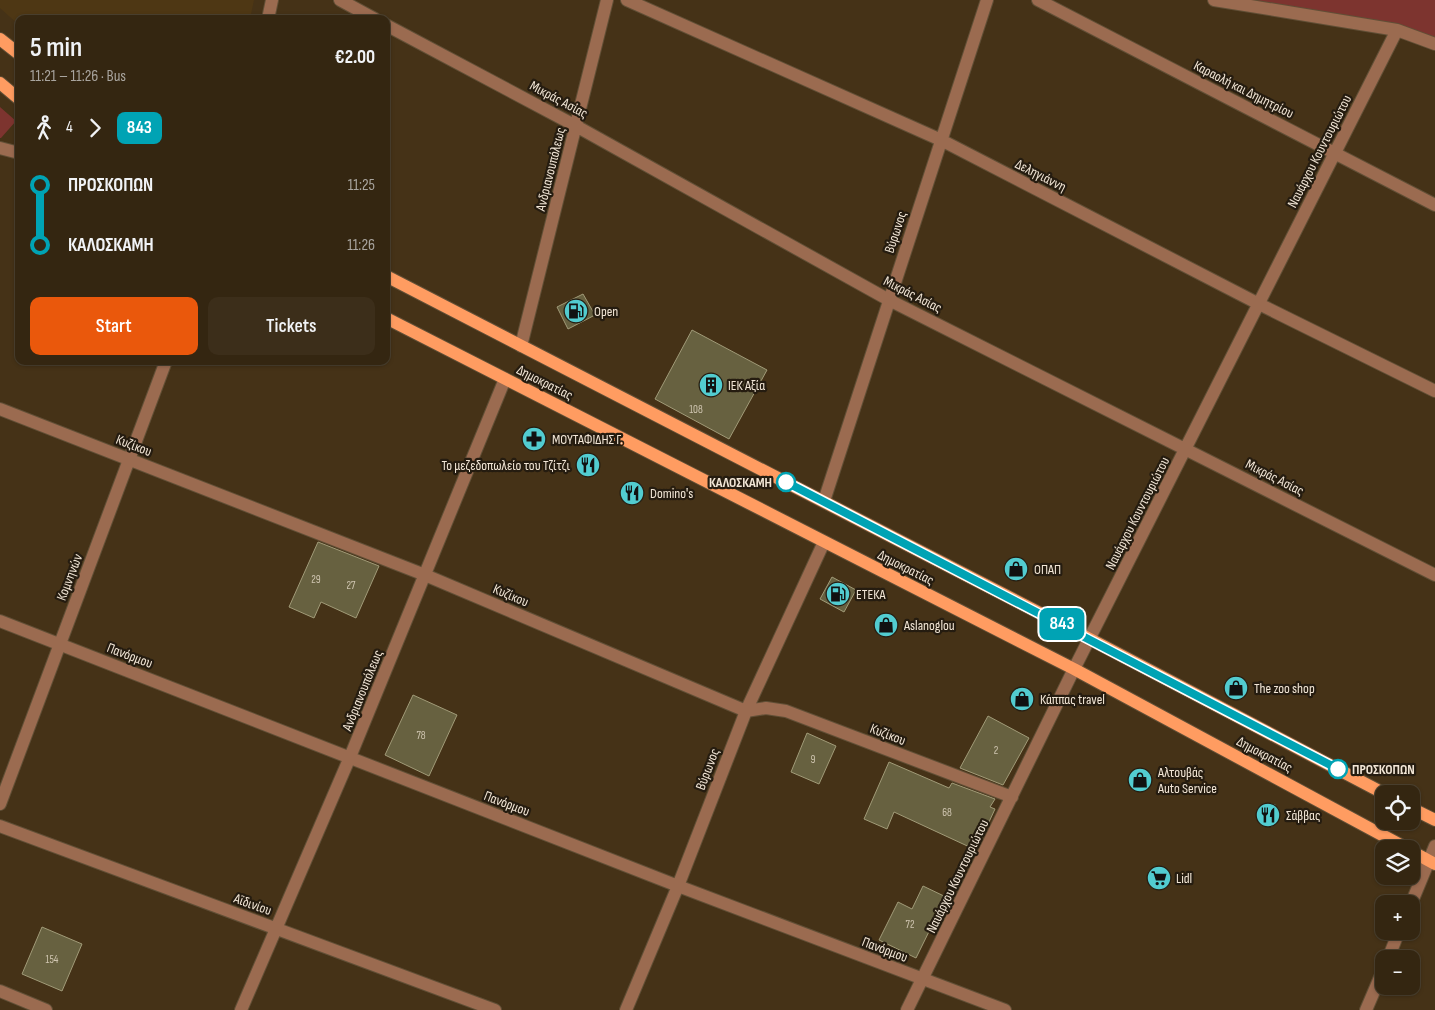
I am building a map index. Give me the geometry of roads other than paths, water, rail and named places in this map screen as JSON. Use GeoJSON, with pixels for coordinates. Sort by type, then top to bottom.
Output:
{"type":"FeatureCollection","features":[{"type":"Feature","properties":{"kind":"main road"},"geometry":{"type":"LineString","coordinates":[[0,39],[15,51]]}},
{"type":"Feature","properties":{"kind":"main road"},"geometry":{"type":"LineString","coordinates":[[0,83],[15,96]]}},
{"type":"Feature","properties":{"kind":"main road","name":"Δημοκρατίας"},"geometry":{"type":"LineString","coordinates":[[390,278],[824,501],[1375,789]]}},
{"type":"Feature","properties":{"kind":"main road","name":"Δημοκρατίας"},"geometry":{"type":"LineString","coordinates":[[390,320],[1074,669],[1391,840]]}},
{"type":"Feature","properties":{"kind":"main road"},"geometry":{"type":"LineString","coordinates":[[1420,812],[1435,820]]}},
{"type":"Feature","properties":{"kind":"main road"},"geometry":{"type":"LineString","coordinates":[[1420,856],[1432,862]]}},
{"type":"Feature","properties":{"kind":"street"},"geometry":{"type":"LineString","coordinates":[[269,15],[272,0]]}},
{"type":"Feature","properties":{"kind":"street"},"geometry":{"type":"LineString","coordinates":[[340,0],[368,15]]}},
{"type":"Feature","properties":{"kind":"street","name":"Ανδριανουπόλεως"},"geometry":{"type":"LineString","coordinates":[[521,346],[608,0]]}},
{"type":"Feature","properties":{"kind":"street","name":"Δεληγιάννη"},"geometry":{"type":"LineString","coordinates":[[627,0],[941,140],[1259,304],[1435,391]]}},
{"type":"Feature","properties":{"kind":"street","name":"Βύρωνος"},"geometry":{"type":"LineString","coordinates":[[824,501],[987,0]]}},
{"type":"Feature","properties":{"kind":"street","name":"Καραολή και Δημητρίου"},"geometry":{"type":"LineString","coordinates":[[1038,0],[1435,205]]}},
{"type":"Feature","properties":{"kind":"street"},"geometry":{"type":"LineString","coordinates":[[1214,0],[1397,30],[1435,44]]}},
{"type":"Feature","properties":{"kind":"street","name":"Μικράς Ασίας"},"geometry":{"type":"LineString","coordinates":[[390,27],[576,126],[889,300],[1435,575]]}},
{"type":"Feature","properties":{"kind":"street","name":"Ναυάρχου Κουντουριώτου"},"geometry":{"type":"LineString","coordinates":[[907,1010],[1074,669],[1397,30]]}},
{"type":"Feature","properties":{"kind":"street"},"geometry":{"type":"LineString","coordinates":[[0,148],[15,152]]}},
{"type":"Feature","properties":{"kind":"street","name":"Κομνηνών"},"geometry":{"type":"LineString","coordinates":[[0,804],[165,365]]}},
{"type":"Feature","properties":{"kind":"street","name":"Ανδριανουπόλεως"},"geometry":{"type":"LineString","coordinates":[[242,1010],[350,757],[505,379]]}},
{"type":"Feature","properties":{"kind":"street","name":"Κυζίκου"},"geometry":{"type":"LineString","coordinates":[[0,409],[425,575],[746,711],[766,708],[786,711],[1012,797]]}},
{"type":"Feature","properties":{"kind":"street","name":"Βύρωνος"},"geometry":{"type":"LineString","coordinates":[[626,1010],[678,886],[746,711],[824,542]]}},
{"type":"Feature","properties":{"kind":"street","name":"Πανόρμου"},"geometry":{"type":"LineString","coordinates":[[0,621],[678,886],[1005,1010]]}},
{"type":"Feature","properties":{"kind":"street","name":"Αϊδινίου"},"geometry":{"type":"LineString","coordinates":[[0,826],[495,1010]]}},
{"type":"Feature","properties":{"kind":"street"},"geometry":{"type":"LineString","coordinates":[[1415,895],[1432,862],[1435,846]]}},
{"type":"Feature","properties":{"kind":"street"},"geometry":{"type":"LineString","coordinates":[[1366,1010],[1375,989]]}},
{"type":"Feature","properties":{"kind":"street"},"geometry":{"type":"LineString","coordinates":[[0,991],[46,1010]]}},
{"type":"Feature","properties":{"kind":"place","name":"Open"},"geometry":{"type":"Point","coordinates":[576,311]}},
{"type":"Feature","properties":{"kind":"place","name":"ΙΕΚ Αξία"},"geometry":{"type":"Point","coordinates":[711,385]}},
{"type":"Feature","properties":{"kind":"place","name":"ΜΟΥΤΑΦΙΔΗΣ Γ."},"geometry":{"type":"Point","coordinates":[534,439]}},
{"type":"Feature","properties":{"kind":"place","name":"Το μεζεδοπωλείο του Τζίτζι"},"geometry":{"type":"Point","coordinates":[588,465]}},
{"type":"Feature","properties":{"kind":"place","name":"ΚΑΛΟΣΚΑΜΗ"},"geometry":{"type":"Point","coordinates":[786,482]}},
{"type":"Feature","properties":{"kind":"place","name":"Domino's"},"geometry":{"type":"Point","coordinates":[632,493]}},
{"type":"Feature","properties":{"kind":"place","name":"ΟΠΑΠ"},"geometry":{"type":"Point","coordinates":[1016,569]}},
{"type":"Feature","properties":{"kind":"place","name":"ΕΤΕΚΑ"},"geometry":{"type":"Point","coordinates":[838,594]}},
{"type":"Feature","properties":{"kind":"place","name":"Aslanoglou"},"geometry":{"type":"Point","coordinates":[886,625]}},
{"type":"Feature","properties":{"kind":"place","name":"The zoo shop"},"geometry":{"type":"Point","coordinates":[1236,688]}},
{"type":"Feature","properties":{"kind":"place","name":"Κάππας travel"},"geometry":{"type":"Point","coordinates":[1022,699]}},
{"type":"Feature","properties":{"kind":"place","name":"ΠΡΟΣΚΟΠΩΝ"},"geometry":{"type":"Point","coordinates":[1338,769]}},
{"type":"Feature","properties":{"kind":"place","name":"Αλτουβάς Auto Service"},"geometry":{"type":"Point","coordinates":[1140,780]}},
{"type":"Feature","properties":{"kind":"place","name":"Σάββας"},"geometry":{"type":"Point","coordinates":[1268,815]}},
{"type":"Feature","properties":{"kind":"place","name":"Lidl"},"geometry":{"type":"Point","coordinates":[1159,878]}}]}
